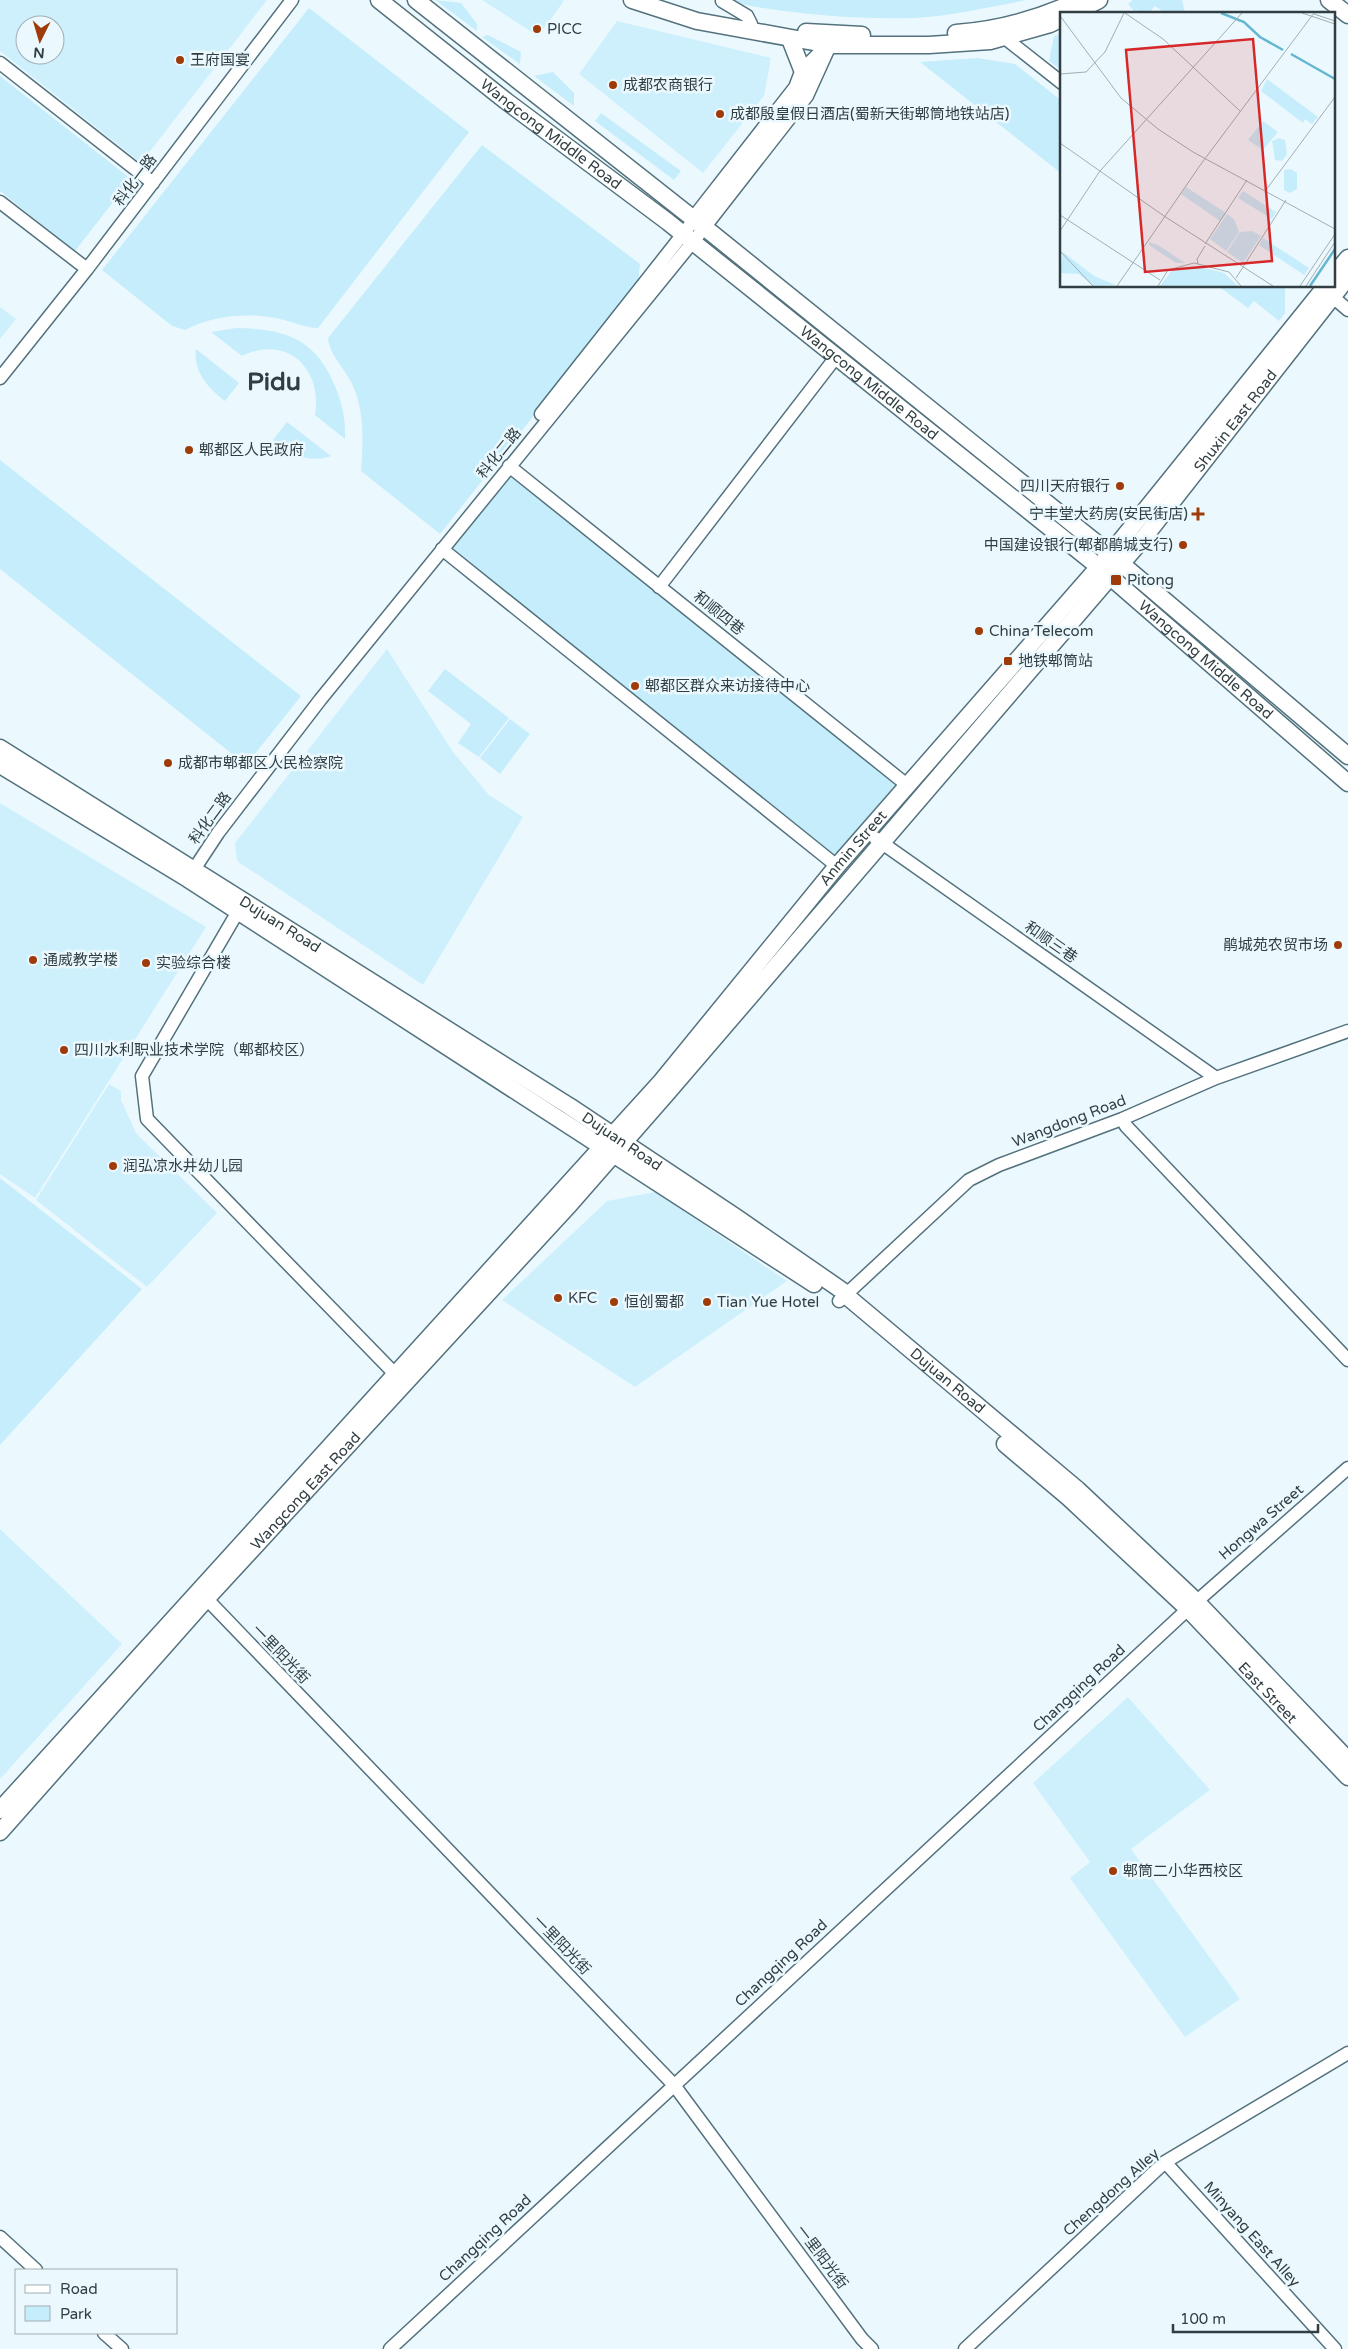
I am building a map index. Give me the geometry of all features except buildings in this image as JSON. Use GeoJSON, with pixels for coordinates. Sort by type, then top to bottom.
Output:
{"type":"FeatureCollection","features":[{"type":"Feature","properties":{"kind":"main road","name":"Wangcong Middle Road"},"geometry":{"type":"LineString","coordinates":[[379,0],[506,101],[687,238],[1105,571],[1348,783]]}},
{"type":"Feature","properties":{"kind":"main road","name":"Wangcong Middle Road"},"geometry":{"type":"LineString","coordinates":[[416,0],[699,224],[1116,559],[1348,756]]}},
{"type":"Feature","properties":{"kind":"main road"},"geometry":{"type":"LineString","coordinates":[[632,0],[697,21],[830,45],[929,45],[990,41],[1050,24],[1060,19]]}},
{"type":"Feature","properties":{"kind":"main road"},"geometry":{"type":"LineString","coordinates":[[656,0],[691,11],[751,24],[809,32],[877,36]]}},
{"type":"Feature","properties":{"kind":"main road"},"geometry":{"type":"LineString","coordinates":[[699,224],[797,88],[802,72],[830,45],[847,40],[877,36],[970,32],[994,28],[1055,11],[1078,0]]}},
{"type":"Feature","properties":{"kind":"main road"},"geometry":{"type":"LineString","coordinates":[[1075,12],[1099,0]]}},
{"type":"Feature","properties":{"kind":"main road"},"geometry":{"type":"LineString","coordinates":[[1329,0],[1348,15]]}},
{"type":"Feature","properties":{"kind":"main road"},"geometry":{"type":"LineString","coordinates":[[809,32],[830,45]]}},
{"type":"Feature","properties":{"kind":"main road"},"geometry":{"type":"LineString","coordinates":[[790,39],[802,72]]}},
{"type":"Feature","properties":{"kind":"main road"},"geometry":{"type":"LineString","coordinates":[[1336,273],[1348,258]]}},
{"type":"Feature","properties":{"kind":"main road","name":"Shuxin East Road"},"geometry":{"type":"LineString","coordinates":[[1336,284],[1348,277]]}},
{"type":"Feature","properties":{"kind":"main road","name":"Shuxin East Road"},"geometry":{"type":"LineString","coordinates":[[1116,559],[1325,290]]}},
{"type":"Feature","properties":{"kind":"main road","name":"Anmin Street"},"geometry":{"type":"LineString","coordinates":[[614,1145],[660,1083],[837,866],[907,785],[1116,559]]}},
{"type":"Feature","properties":{"kind":"main road","name":"Anmin Street"},"geometry":{"type":"LineString","coordinates":[[614,1145],[881,843],[1105,571]]}},
{"type":"Feature","properties":{"kind":"main road","name":"Dujuan Road"},"geometry":{"type":"LineString","coordinates":[[1,754],[190,871],[614,1145],[843,1298],[1192,1605]]}},
{"type":"Feature","properties":{"kind":"main road","name":"Dujuan Road"},"geometry":{"type":"LineString","coordinates":[[190,871],[237,913],[614,1145]]}},
{"type":"Feature","properties":{"kind":"main road","name":"Wangcong East Road"},"geometry":{"type":"LineString","coordinates":[[0,1832],[202,1595],[395,1374],[614,1145]]}},
{"type":"Feature","properties":{"kind":"main road","name":"Wangcong East Road"},"geometry":{"type":"LineString","coordinates":[[0,1810],[202,1595],[614,1145]]}},
{"type":"Feature","properties":{"kind":"main road","name":"East Street"},"geometry":{"type":"LineString","coordinates":[[1192,1605],[1348,1760]]}},
{"type":"Feature","properties":{"kind":"main road","name":"East Street"},"geometry":{"type":"LineString","coordinates":[[1192,1605],[1348,1777]]}},
{"type":"Feature","properties":{"kind":"street","name":"科化一路"},"geometry":{"type":"LineString","coordinates":[[0,378],[88,269],[292,0]]}},
{"type":"Feature","properties":{"kind":"street"},"geometry":{"type":"LineString","coordinates":[[722,1],[747,16],[751,24]]}},
{"type":"Feature","properties":{"kind":"street"},"geometry":{"type":"LineString","coordinates":[[1005,38],[1060,81]]}},
{"type":"Feature","properties":{"kind":"street","name":"科化二路"},"geometry":{"type":"LineString","coordinates":[[190,871],[320,700],[509,466],[687,238],[807,96],[830,45]]}},
{"type":"Feature","properties":{"kind":"street"},"geometry":{"type":"LineString","coordinates":[[0,62],[154,183]]}},
{"type":"Feature","properties":{"kind":"street"},"geometry":{"type":"LineString","coordinates":[[0,202],[88,269]]}},
{"type":"Feature","properties":{"kind":"street"},"geometry":{"type":"LineString","coordinates":[[190,871],[212,828],[297,719],[687,238]]}},
{"type":"Feature","properties":{"kind":"street"},"geometry":{"type":"LineString","coordinates":[[1325,290],[1348,310]]}},
{"type":"Feature","properties":{"kind":"street"},"geometry":{"type":"LineString","coordinates":[[659,587],[836,357]]}},
{"type":"Feature","properties":{"kind":"street","name":"和顺四巷"},"geometry":{"type":"LineString","coordinates":[[509,466],[907,785]]}},
{"type":"Feature","properties":{"kind":"street"},"geometry":{"type":"LineString","coordinates":[[442,549],[837,866]]}},
{"type":"Feature","properties":{"kind":"street","name":"和顺三巷"},"geometry":{"type":"LineString","coordinates":[[867,832],[1216,1078]]}},
{"type":"Feature","properties":{"kind":"street"},"geometry":{"type":"LineString","coordinates":[[237,913],[142,1076],[147,1119],[395,1374]]}},
{"type":"Feature","properties":{"kind":"street","name":"Wangdong Road"},"geometry":{"type":"LineString","coordinates":[[843,1298],[970,1180],[999,1165],[1122,1119],[1216,1078],[1348,1031]]}},
{"type":"Feature","properties":{"kind":"street"},"geometry":{"type":"LineString","coordinates":[[1122,1119],[1126,1126],[1348,1360]]}},
{"type":"Feature","properties":{"kind":"street","name":"Hongwa Street"},"geometry":{"type":"LineString","coordinates":[[1192,1605],[1348,1468]]}},
{"type":"Feature","properties":{"kind":"street","name":"一里阳光街"},"geometry":{"type":"LineString","coordinates":[[202,1595],[674,2085],[856,2331],[872,2349]]}},
{"type":"Feature","properties":{"kind":"street","name":"Changqing Road"},"geometry":{"type":"LineString","coordinates":[[390,2349],[1192,1605]]}},
{"type":"Feature","properties":{"kind":"street","name":"Chengdong Alley"},"geometry":{"type":"LineString","coordinates":[[965,2349],[1165,2162],[1348,2053]]}},
{"type":"Feature","properties":{"kind":"street","name":"Minyang East Alley"},"geometry":{"type":"LineString","coordinates":[[1165,2162],[1335,2349]]}},
{"type":"Feature","properties":{"kind":"street"},"geometry":{"type":"LineString","coordinates":[[0,2238],[35,2269]]}},
{"type":"Feature","properties":{"kind":"street"},"geometry":{"type":"LineString","coordinates":[[105,2334],[122,2349]]}},
{"type":"Feature","properties":{"kind":"shaded area"},"geometry":{"type":"Polygon","coordinates":[[[0,0],[267,0],[141,163],[18,65],[65,65],[65,15],[15,15],[15,63],[0,51],[0,0]]]}},
{"type":"Feature","properties":{"kind":"shaded area"},"geometry":{"type":"Polygon","coordinates":[[[482,0],[562,0],[564,1],[538,36],[482,0]]]}},
{"type":"Feature","properties":{"kind":"shaded area"},"geometry":{"type":"Polygon","coordinates":[[[617,21],[771,58],[764,96],[703,173],[579,74],[617,21]]]}},
{"type":"Feature","properties":{"kind":"shaded area"},"geometry":{"type":"Polygon","coordinates":[[[0,307],[16,319],[0,339],[0,307]]]}},
{"type":"Feature","properties":{"kind":"shaded area"},"geometry":{"type":"Polygon","coordinates":[[[387,649],[453,752],[489,795],[523,817],[423,985],[237,861],[235,843],[387,649]]]}},
{"type":"Feature","properties":{"kind":"shaded area","name":"四川水利职业技术学院（郫都校区）"},"geometry":{"type":"Polygon","coordinates":[[[0,803],[206,927],[35,1198],[0,1174],[0,803]]]}},
{"type":"Feature","properties":{"kind":"shaded area","name":"润弘凉水井幼儿园"},"geometry":{"type":"Polygon","coordinates":[[[109,1084],[121,1091],[121,1100],[136,1133],[217,1213],[147,1287],[36,1200],[109,1084]]]}},
{"type":"Feature","properties":{"kind":"shaded area"},"geometry":{"type":"Polygon","coordinates":[[[655,1192],[787,1281],[635,1387],[502,1300],[607,1201],[655,1192]]]}},
{"type":"Feature","properties":{"kind":"shaded area"},"geometry":{"type":"Polygon","coordinates":[[[0,1529],[122,1644],[0,1779],[0,1529]]]}},
{"type":"Feature","properties":{"kind":"shaded area","name":"郫筒二小华西校区"},"geometry":{"type":"Polygon","coordinates":[[[1128,1697],[1210,1790],[1131,1849],[1240,1999],[1185,2037],[1070,1878],[1090,1862],[1033,1783],[1128,1697]]]}},
{"type":"Feature","properties":{"kind":"green space"},"geometry":{"type":"Polygon","coordinates":[[[435,0],[461,3],[477,24],[477,31],[435,0]]]}},
{"type":"Feature","properties":{"kind":"green space"},"geometry":{"type":"Polygon","coordinates":[[[719,0],[1027,0],[942,15],[914,18],[865,18],[767,9],[719,0]]]}},
{"type":"Feature","properties":{"kind":"green space"},"geometry":{"type":"Polygon","coordinates":[[[1133,0],[1182,0],[1185,12],[1163,12],[1155,6],[1150,12],[1135,12],[1138,9],[1134,11],[1128,4],[1133,0]]]}},
{"type":"Feature","properties":{"kind":"green space"},"geometry":{"type":"Polygon","coordinates":[[[309,8],[469,132],[318,328],[272,317],[246,315],[221,318],[185,330],[172,326],[102,270],[309,8]]]}},
{"type":"Feature","properties":{"kind":"green space"},"geometry":{"type":"Polygon","coordinates":[[[1060,34],[1060,69],[1049,61],[1054,36],[1060,34]]]}},
{"type":"Feature","properties":{"kind":"green space"},"geometry":{"type":"Polygon","coordinates":[[[488,35],[521,52],[520,64],[482,37],[488,35]]]}},
{"type":"Feature","properties":{"kind":"green space"},"geometry":{"type":"Polygon","coordinates":[[[978,58],[1015,64],[1060,99],[1060,172],[920,62],[978,58]]]}},
{"type":"Feature","properties":{"kind":"green space"},"geometry":{"type":"Polygon","coordinates":[[[553,72],[574,93],[574,106],[534,76],[553,72]]]}},
{"type":"Feature","properties":{"kind":"green space"},"geometry":{"type":"Polygon","coordinates":[[[0,76],[131,179],[75,251],[0,191],[0,76]]]}},
{"type":"Feature","properties":{"kind":"green space"},"geometry":{"type":"Polygon","coordinates":[[[601,113],[681,171],[674,180],[595,121],[601,113]]]}},
{"type":"Feature","properties":{"kind":"green space"},"geometry":{"type":"Polygon","coordinates":[[[482,145],[640,264],[638,284],[440,534],[361,471],[363,439],[360,407],[353,386],[335,357],[328,338],[482,145]]]}},
{"type":"Feature","properties":{"kind":"green space"},"geometry":{"type":"Polygon","coordinates":[[[1221,288],[1285,288],[1285,313],[1279,321],[1254,301],[1248,308],[1221,288]]]}},
{"type":"Feature","properties":{"kind":"green space"},"geometry":{"type":"Polygon","coordinates":[[[236,328],[283,334],[296,339],[318,357],[327,370],[340,399],[344,418],[345,439],[315,415],[316,398],[313,383],[307,370],[298,360],[287,353],[274,349],[258,350],[242,356],[211,332],[236,328]]]}},
{"type":"Feature","properties":{"kind":"green space"},"geometry":{"type":"Polygon","coordinates":[[[196,349],[239,383],[225,401],[213,391],[199,372],[196,349]]]}},
{"type":"Feature","properties":{"kind":"green space"},"geometry":{"type":"Polygon","coordinates":[[[287,422],[331,456],[315,459],[307,458],[279,445],[273,440],[287,422]]]}},
{"type":"Feature","properties":{"kind":"green space"},"geometry":{"type":"Polygon","coordinates":[[[0,460],[301,696],[246,765],[0,569],[0,460]]]}},
{"type":"Feature","properties":{"kind":"green space"},"geometry":{"type":"Polygon","coordinates":[[[511,471],[901,783],[837,860],[449,549],[511,471]]]}},
{"type":"Feature","properties":{"kind":"green space"},"geometry":{"type":"Polygon","coordinates":[[[445,669],[509,718],[479,757],[458,743],[471,724],[428,691],[445,669]]]}},
{"type":"Feature","properties":{"kind":"green space"},"geometry":{"type":"Polygon","coordinates":[[[510,719],[530,734],[500,774],[480,758],[510,719]]]}},
{"type":"Feature","properties":{"kind":"green space"},"geometry":{"type":"Polygon","coordinates":[[[0,1178],[142,1289],[0,1445],[0,1178]]]}},
{"type":"Feature","properties":{"kind":"place","name":"PICC"},"geometry":{"type":"Point","coordinates":[537,29]}},
{"type":"Feature","properties":{"kind":"place","name":"王府国宴"},"geometry":{"type":"Point","coordinates":[180,60]}},
{"type":"Feature","properties":{"kind":"place","name":"成都农商银行"},"geometry":{"type":"Point","coordinates":[613,85]}},
{"type":"Feature","properties":{"kind":"place","name":"成都殷皇假日酒店(蜀新天街郫筒地铁站店)"},"geometry":{"type":"Point","coordinates":[720,114]}},
{"type":"Feature","properties":{"kind":"place","name":"郫都区人民政府"},"geometry":{"type":"Point","coordinates":[189,450]}},
{"type":"Feature","properties":{"kind":"place","name":"四川天府银行"},"geometry":{"type":"Point","coordinates":[1120,486]}},
{"type":"Feature","properties":{"kind":"place","name":"宁丰堂大药房(安民街店)"},"geometry":{"type":"Point","coordinates":[1198,514]}},
{"type":"Feature","properties":{"kind":"place","name":"中国建设银行(郫都鹃城支行)"},"geometry":{"type":"Point","coordinates":[1183,545]}},
{"type":"Feature","properties":{"kind":"place","name":"Pitong"},"geometry":{"type":"Point","coordinates":[1116,580]}},
{"type":"Feature","properties":{"kind":"place","name":"China Telecom"},"geometry":{"type":"Point","coordinates":[979,631]}},
{"type":"Feature","properties":{"kind":"place","name":"地铁郫筒站"},"geometry":{"type":"Point","coordinates":[1008,661]}},
{"type":"Feature","properties":{"kind":"place","name":"郫都区群众来访接待中心"},"geometry":{"type":"Point","coordinates":[635,686]}},
{"type":"Feature","properties":{"kind":"place","name":"成都市郫都区人民检察院"},"geometry":{"type":"Point","coordinates":[168,763]}},
{"type":"Feature","properties":{"kind":"place","name":"鹃城苑农贸市场"},"geometry":{"type":"Point","coordinates":[1338,945]}},
{"type":"Feature","properties":{"kind":"place","name":"通威教学楼"},"geometry":{"type":"Point","coordinates":[33,960]}},
{"type":"Feature","properties":{"kind":"place","name":"实验综合楼"},"geometry":{"type":"Point","coordinates":[146,963]}},
{"type":"Feature","properties":{"kind":"place","name":"四川水利职业技术学院（郫都校区）"},"geometry":{"type":"Point","coordinates":[64,1050]}},
{"type":"Feature","properties":{"kind":"place","name":"润弘凉水井幼儿园"},"geometry":{"type":"Point","coordinates":[113,1166]}},
{"type":"Feature","properties":{"kind":"place","name":"KFC"},"geometry":{"type":"Point","coordinates":[558,1298]}},
{"type":"Feature","properties":{"kind":"place","name":"恒创蜀都"},"geometry":{"type":"Point","coordinates":[614,1302]}},
{"type":"Feature","properties":{"kind":"place","name":"Tian Yue Hotel"},"geometry":{"type":"Point","coordinates":[707,1302]}},
{"type":"Feature","properties":{"kind":"place","name":"郫筒二小华西校区"},"geometry":{"type":"Point","coordinates":[1113,1871]}},
{"type":"Feature","properties":{"kind":"district","name":"Pidu"},"geometry":{"type":"Point","coordinates":[274,382]}}]}
